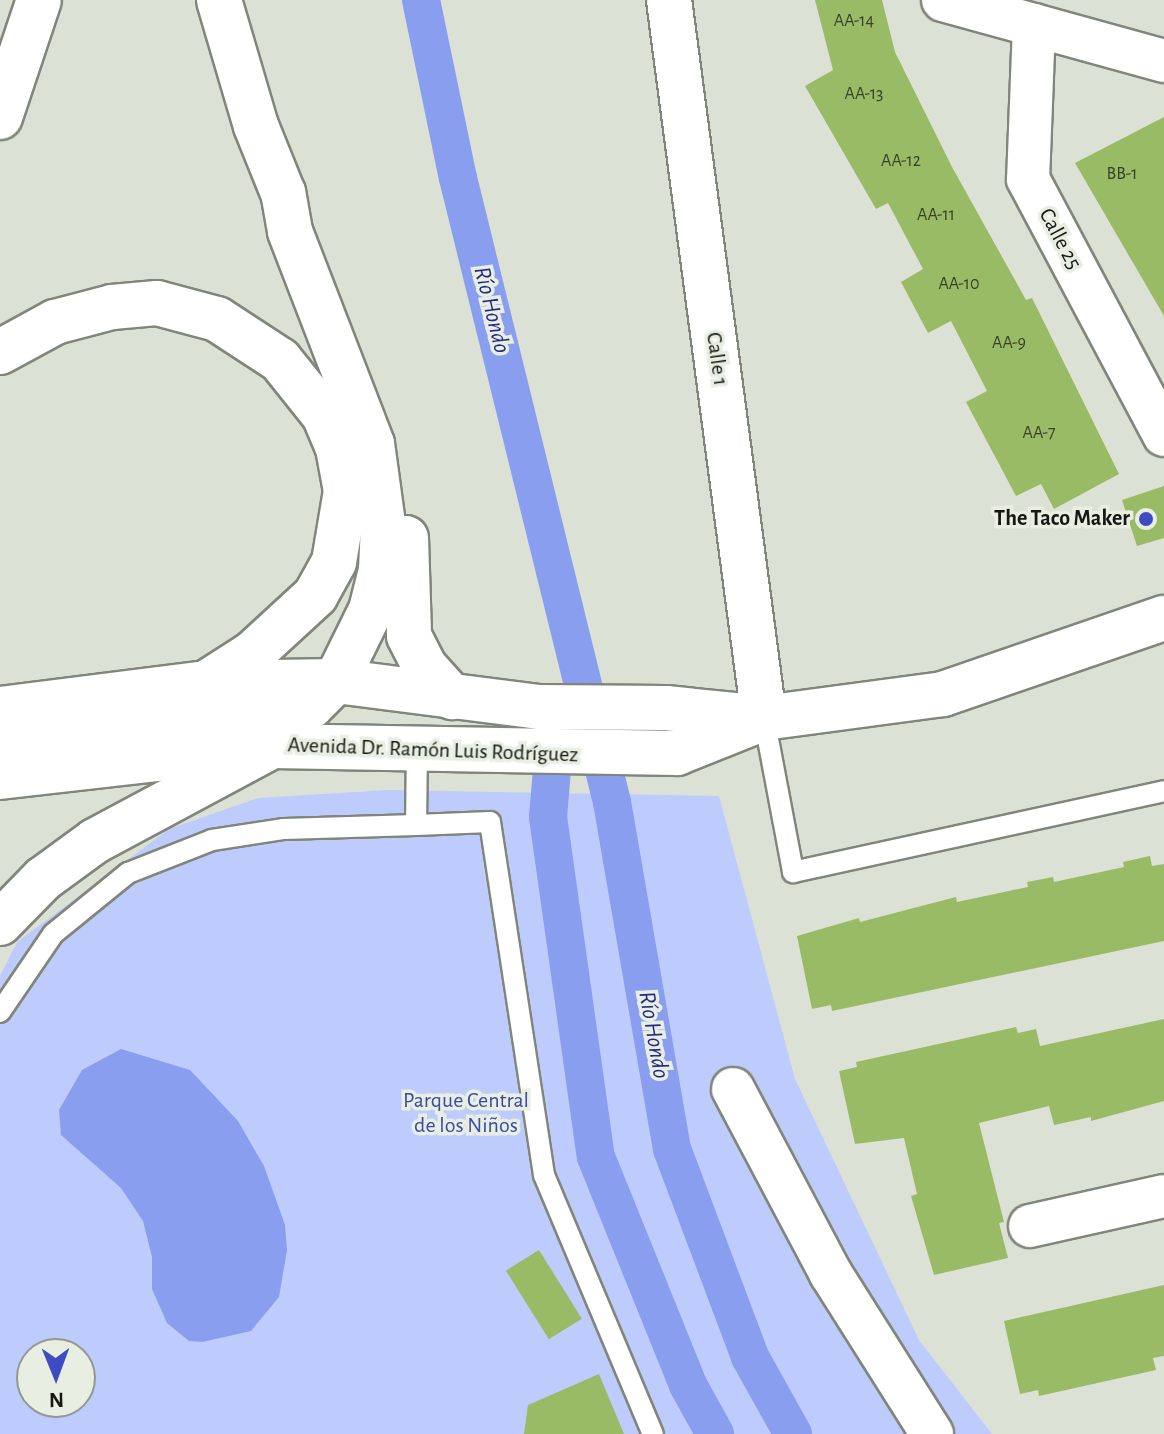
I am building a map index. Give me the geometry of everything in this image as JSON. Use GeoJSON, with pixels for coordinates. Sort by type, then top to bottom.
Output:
{"type":"FeatureCollection","features":[{"type":"Feature","properties":{"kind":"main road"},"geometry":{"type":"LineString","coordinates":[[0,117],[39,0]]}},
{"type":"Feature","properties":{"kind":"main road"},"geometry":{"type":"LineString","coordinates":[[0,746],[103,726],[295,709],[322,700],[336,681],[371,610],[381,570],[380,483],[351,381],[290,231],[283,193],[256,126],[219,0]]}},
{"type":"Feature","properties":{"kind":"main road","name":"Calle 1"},"geometry":{"type":"LineString","coordinates":[[669,0],[764,718]]}},
{"type":"Feature","properties":{"kind":"main road"},"geometry":{"type":"LineString","coordinates":[[283,193],[303,222],[396,460],[403,498],[409,636],[424,666],[452,697]]}},
{"type":"Feature","properties":{"kind":"main road"},"geometry":{"type":"LineString","coordinates":[[0,352],[55,322],[112,307],[170,306],[197,311],[245,334],[280,360],[324,415],[338,448],[346,491],[334,562],[316,595],[286,626],[206,683]]}},
{"type":"Feature","properties":{"kind":"main road","name":"Avenida Dr. Ramón Luis Rodríguez"},"geometry":{"type":"LineString","coordinates":[[0,709],[206,683],[336,681],[539,707],[666,708],[764,718],[943,694],[1164,618]]}},
{"type":"Feature","properties":{"kind":"main road","name":"Avenida Dr. Ramón Luis Rodríguez"},"geometry":{"type":"LineString","coordinates":[[0,777],[272,746],[677,753],[764,718]]}},
{"type":"Feature","properties":{"kind":"main road"},"geometry":{"type":"LineString","coordinates":[[0,923],[43,879],[95,841],[272,746]]}},
{"type":"Feature","properties":{"kind":"street"},"geometry":{"type":"LineString","coordinates":[[943,0],[1164,61]]}},
{"type":"Feature","properties":{"kind":"street","name":"Calle 25"},"geometry":{"type":"LineString","coordinates":[[1034,25],[1028,179],[1154,393],[1164,435]]}},
{"type":"Feature","properties":{"kind":"street"},"geometry":{"type":"LineString","coordinates":[[733,1089],[831,1274],[932,1434]]}},
{"type":"Feature","properties":{"kind":"street"},"geometry":{"type":"LineString","coordinates":[[1030,1226],[1164,1196]]}},
{"type":"Feature","properties":{"kind":"lane"},"geometry":{"type":"LineString","coordinates":[[764,718],[793,872],[1164,791]]}},
{"type":"Feature","properties":{"kind":"lane"},"geometry":{"type":"LineString","coordinates":[[416,825],[429,747]]}},
{"type":"Feature","properties":{"kind":"lane"},"geometry":{"type":"LineString","coordinates":[[0,1012],[53,934],[128,873],[212,840],[284,829],[490,822],[544,1175],[653,1434]]}},
{"type":"Feature","properties":{"kind":"green space","name":"Parque Central de los Niños"},"geometry":{"type":"Polygon","coordinates":[[[388,790],[719,796],[795,1079],[919,1340],[992,1434],[0,1434],[0,976],[17,942],[169,829],[258,798],[388,790]]]}},
{"type":"Feature","properties":{"kind":"water"},"geometry":{"type":"Polygon","coordinates":[[[121,1049],[190,1070],[238,1121],[264,1166],[285,1225],[287,1250],[279,1297],[251,1331],[202,1342],[189,1341],[167,1323],[152,1289],[152,1257],[143,1221],[121,1188],[61,1135],[59,1110],[82,1070],[121,1049]]]}},
{"type":"Feature","properties":{"kind":"building"},"geometry":{"type":"Polygon","coordinates":[[[815,0],[882,0],[895,52],[952,167],[1026,300],[1032,298],[1119,474],[1054,509],[1041,484],[1016,496],[966,402],[987,391],[951,321],[928,333],[901,282],[923,269],[888,203],[876,209],[805,86],[833,70],[815,0]]]}},
{"type":"Feature","properties":{"kind":"building"},"geometry":{"type":"Polygon","coordinates":[[[1164,117],[1164,316],[1075,163],[1164,117]]]}},
{"type":"Feature","properties":{"kind":"building","name":"The Taco Maker"},"geometry":{"type":"Polygon","coordinates":[[[1164,486],[1164,538],[1137,546],[1122,500],[1164,486]]]}},
{"type":"Feature","properties":{"kind":"building"},"geometry":{"type":"Polygon","coordinates":[[[1150,856],[1152,866],[1164,864],[1164,941],[832,1011],[831,1005],[812,1009],[797,936],[859,918],[860,922],[956,897],[957,902],[1028,887],[1027,882],[1053,877],[1054,882],[1124,867],[1123,862],[1150,856]]]}},
{"type":"Feature","properties":{"kind":"building"},"geometry":{"type":"Polygon","coordinates":[[[1164,1019],[1164,1101],[1091,1121],[1091,1117],[1054,1125],[1049,1106],[979,1123],[1004,1222],[999,1223],[1008,1258],[934,1275],[911,1196],[917,1194],[904,1138],[855,1144],[839,1071],[857,1067],[856,1062],[1016,1027],[1018,1033],[1036,1029],[1040,1046],[1164,1019]]]}},
{"type":"Feature","properties":{"kind":"building"},"geometry":{"type":"Polygon","coordinates":[[[539,1250],[582,1319],[549,1339],[506,1271],[539,1250]]]}},
{"type":"Feature","properties":{"kind":"building"},"geometry":{"type":"Polygon","coordinates":[[[1164,1285],[1164,1356],[1153,1358],[1156,1370],[1039,1396],[1038,1390],[1020,1394],[1004,1321],[1164,1285]]]}},
{"type":"Feature","properties":{"kind":"building"},"geometry":{"type":"Polygon","coordinates":[[[599,1374],[624,1434],[524,1434],[528,1405],[599,1374]]]}},
{"type":"Feature","properties":{"kind":"waterway","name":"Río Hondo"},"geometry":{"type":"LineString","coordinates":[[421,0],[458,178],[612,802],[672,1149],[750,1357],[793,1434]]}},
{"type":"Feature","properties":{"kind":"waterway","name":"Río Hondo"},"geometry":{"type":"LineString","coordinates":[[556,722],[548,817],[596,1157],[688,1385],[715,1434]]}},
{"type":"Feature","properties":{"kind":"place","name":"The Taco Maker"},"geometry":{"type":"Point","coordinates":[1146,519]}}]}
